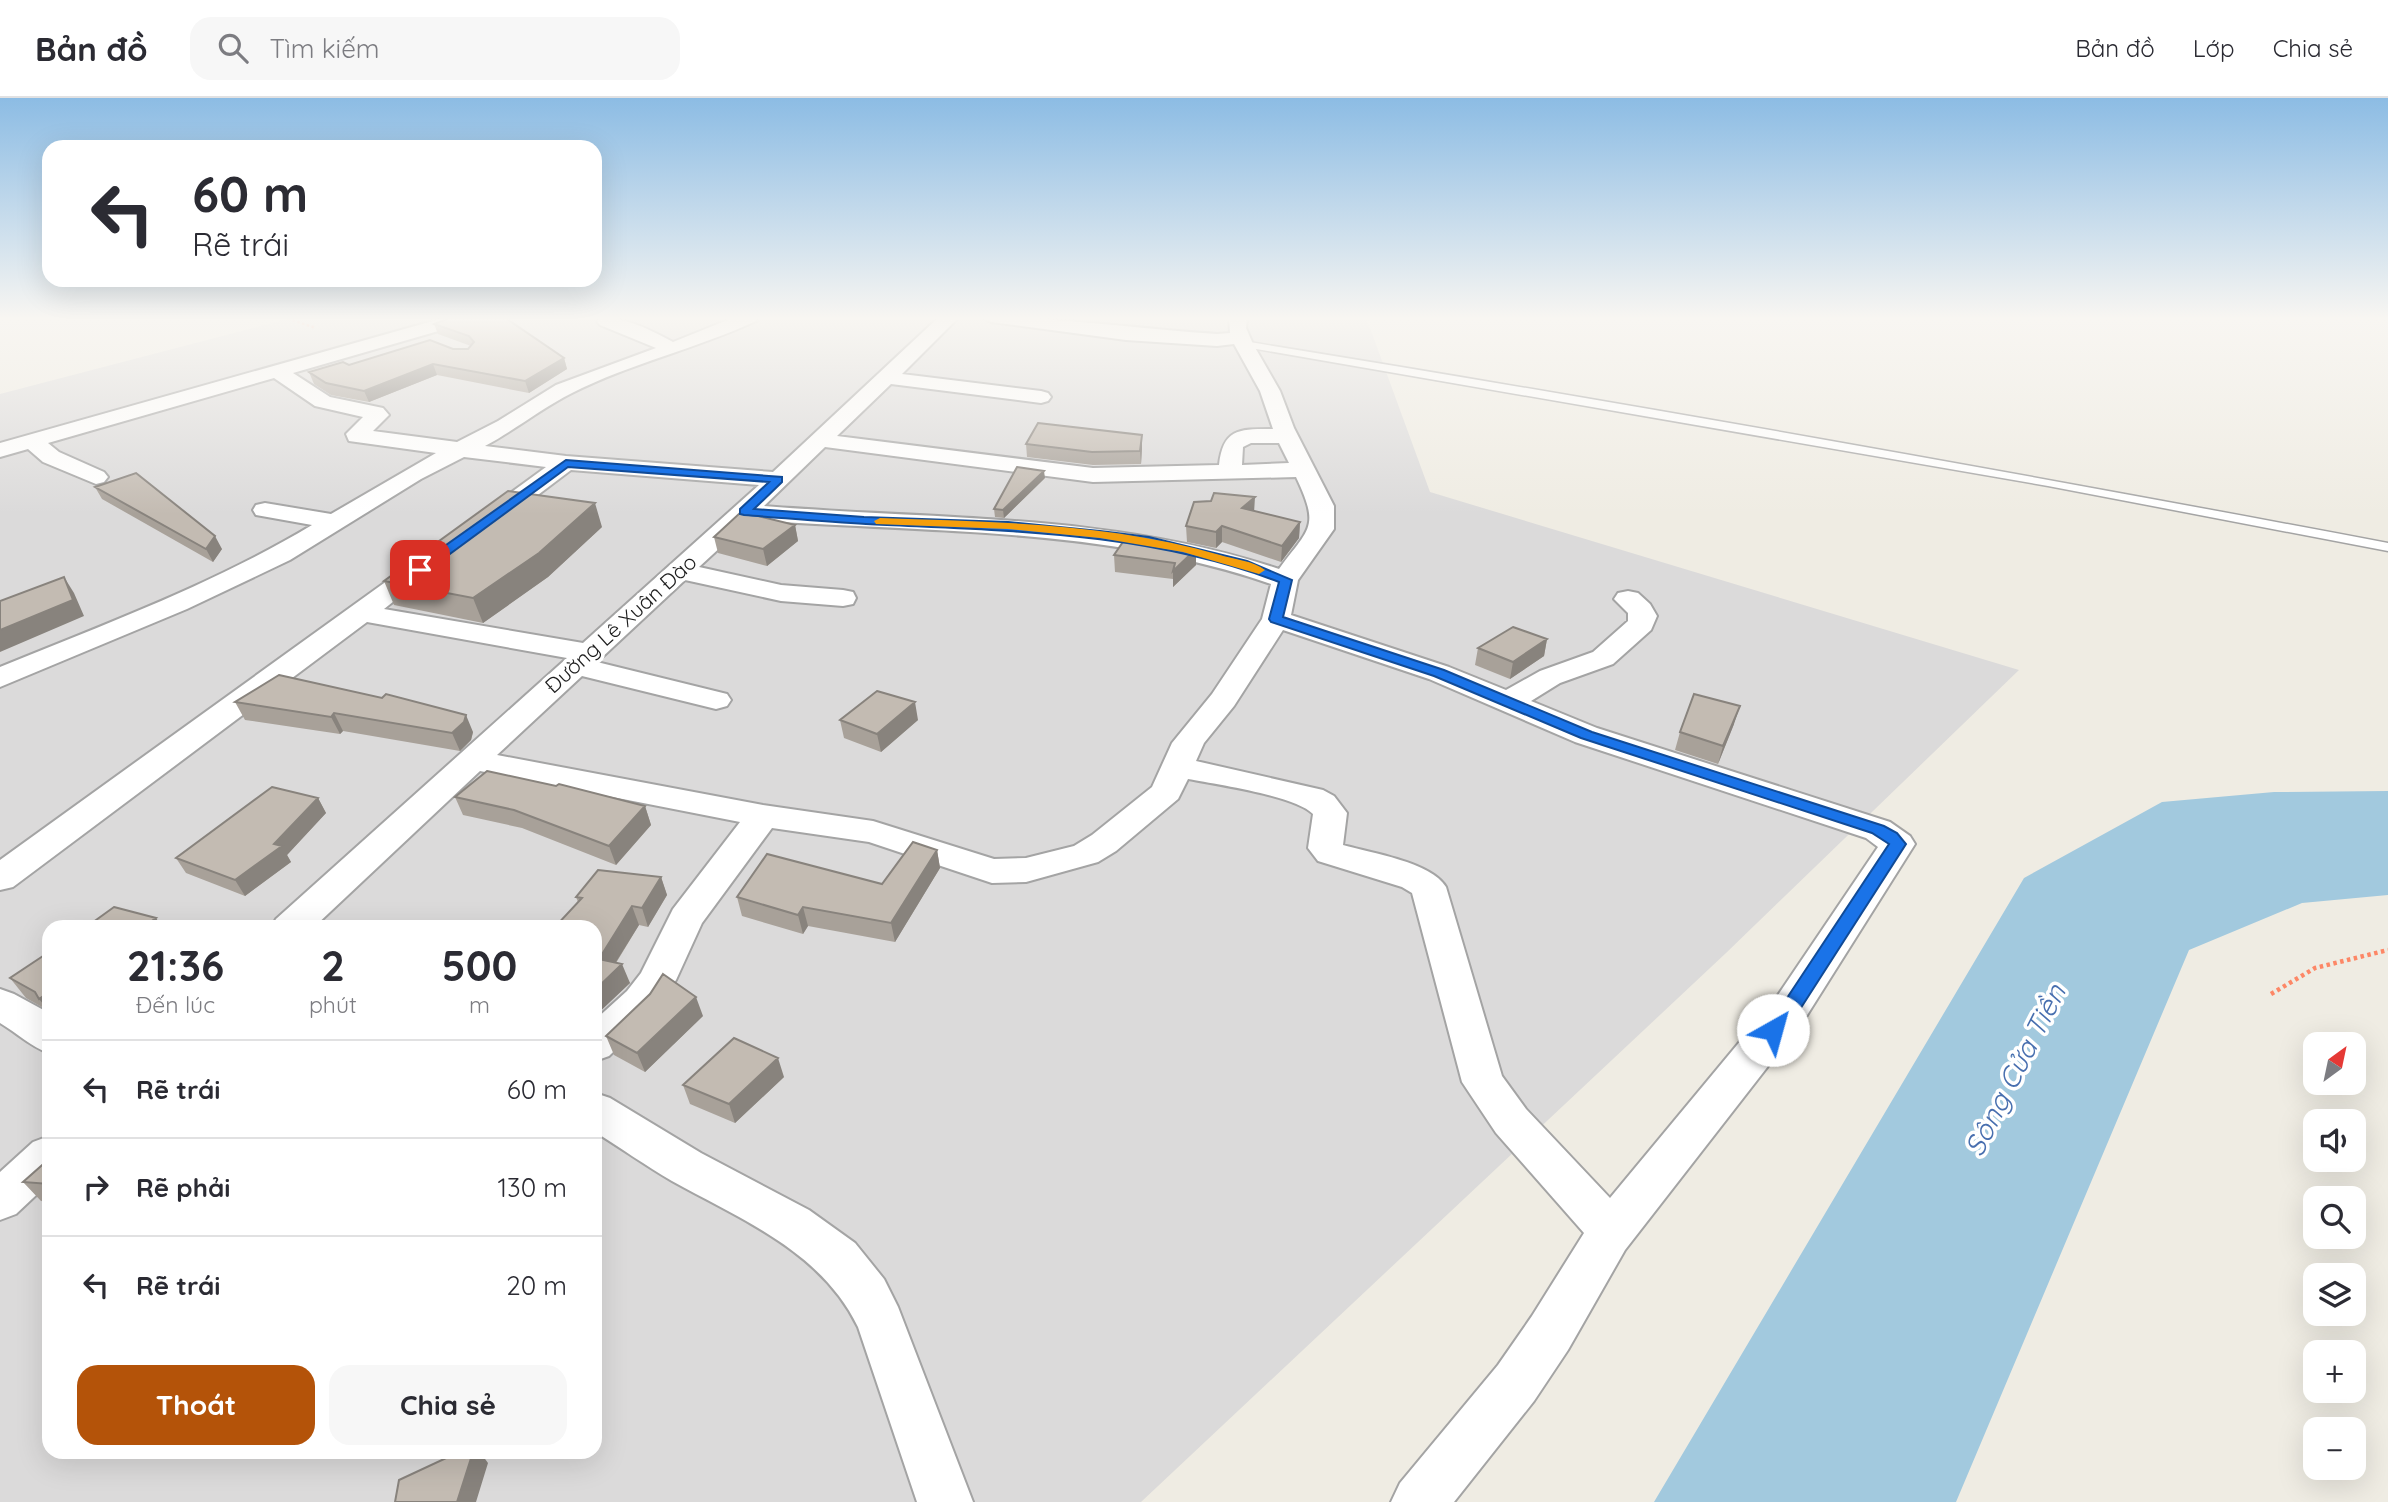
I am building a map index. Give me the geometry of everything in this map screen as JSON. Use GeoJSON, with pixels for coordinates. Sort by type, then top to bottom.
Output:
{"type":"FeatureCollection","features":[{"type":"Feature","properties":{"kind":"street"},"geometry":{"type":"LineString","coordinates":[[0,450],[238,383]]}},
{"type":"Feature","properties":{"kind":"street"},"geometry":{"type":"LineString","coordinates":[[292,383],[333,408],[376,412],[378,415],[375,419],[357,436],[566,463],[778,479]]}},
{"type":"Feature","properties":{"kind":"street"},"geometry":{"type":"LineString","coordinates":[[0,678],[177,603],[281,555],[461,449],[506,426],[563,389],[579,383]]}},
{"type":"Feature","properties":{"kind":"street","name":"Đường Lê Xuân Đào"},"geometry":{"type":"LineString","coordinates":[[298,920],[883,383]]}},
{"type":"Feature","properties":{"kind":"street"},"geometry":{"type":"LineString","coordinates":[[924,383],[1041,397]]}},
{"type":"Feature","properties":{"kind":"street"},"geometry":{"type":"LineString","coordinates":[[472,760],[763,816],[888,835],[983,870],[1026,870],[1070,860],[1104,843],[1166,792],[1188,743],[1223,700],[1276,619],[1285,580],[1322,529],[1322,506],[1287,436],[1266,383]]}},
{"type":"Feature","properties":{"kind":"street"},"geometry":{"type":"LineString","coordinates":[[1230,471],[1233,447],[1237,440],[1248,436],[1287,436]]}},
{"type":"Feature","properties":{"kind":"street"},"geometry":{"type":"LineString","coordinates":[[820,440],[1068,473],[1123,475],[1303,470]]}},
{"type":"Feature","properties":{"kind":"street"},"geometry":{"type":"LineString","coordinates":[[32,441],[51,457],[96,477]]}},
{"type":"Feature","properties":{"kind":"street"},"geometry":{"type":"LineString","coordinates":[[0,878],[566,463]]}},
{"type":"Feature","properties":{"kind":"street"},"geometry":{"type":"LineString","coordinates":[[265,510],[334,522]]}},
{"type":"Feature","properties":{"kind":"street"},"geometry":{"type":"LineString","coordinates":[[744,512],[864,521],[1008,526],[1100,534],[1184,549],[1243,564],[1285,580]]}},
{"type":"Feature","properties":{"kind":"street"},"geometry":{"type":"LineString","coordinates":[[680,571],[781,593],[843,598]]}},
{"type":"Feature","properties":{"kind":"street"},"geometry":{"type":"LineString","coordinates":[[1507,702],[1550,677],[1603,658],[1641,624],[1643,612],[1628,600]]}},
{"type":"Feature","properties":{"kind":"street"},"geometry":{"type":"LineString","coordinates":[[362,612],[582,659],[716,700]]}},
{"type":"Feature","properties":{"kind":"street"},"geometry":{"type":"LineString","coordinates":[[1276,619],[1439,673],[1587,735],[1878,830],[1898,844],[1790,1009],[1608,1235],[1550,1333],[1516,1383],[1419,1502]]}},
{"type":"Feature","properties":{"kind":"street"},"geometry":{"type":"LineString","coordinates":[[1178,768],[1254,783],[1322,803],[1330,813],[1325,848],[1330,853],[1415,878],[1427,887],[1483,1082],[1511,1121],[1600,1219],[1608,1235]]}},
{"type":"Feature","properties":{"kind":"street"},"geometry":{"type":"LineString","coordinates":[[602,1038],[641,1001],[657,980],[686,918],[763,816]]}},
{"type":"Feature","properties":{"kind":"street"},"geometry":{"type":"LineString","coordinates":[[0,1004],[42,1030]]}},
{"type":"Feature","properties":{"kind":"street"},"geometry":{"type":"LineString","coordinates":[[602,1114],[685,1166],[793,1224],[838,1258],[867,1295],[880,1323],[945,1502]]}},
{"type":"Feature","properties":{"kind":"street"},"geometry":{"type":"LineString","coordinates":[[0,1200],[42,1161]]}},
{"type":"Feature","properties":{"kind":"lane"},"geometry":{"type":"LineString","coordinates":[[1482,383],[2048,482],[2388,547]]}},
{"type":"Feature","properties":{"kind":"path"},"geometry":{"type":"LineString","coordinates":[[2271,994],[2315,968],[2388,950]]}},
{"type":"Feature","properties":{"kind":"shaded area"},"geometry":{"type":"Polygon","coordinates":[[[44,383],[1390,383],[1430,492],[2019,670],[1726,953],[1141,1502],[0,1502],[0,394],[44,383]]]}},
{"type":"Feature","properties":{"kind":"water","name":"Sông Cửa Tiền"},"geometry":{"type":"Polygon","coordinates":[[[2388,791],[2388,895],[2302,903],[2189,950],[1956,1502],[1654,1502],[2024,878],[2162,802],[2274,792],[2388,791]]]}},
{"type":"Feature","properties":{"kind":"building"},"geometry":{"type":"Polygon","coordinates":[[[325,383],[386,383],[364,391],[325,383]]]}},
{"type":"Feature","properties":{"kind":"building"},"geometry":{"type":"Polygon","coordinates":[[[1038,423],[1142,435],[1140,451],[1092,452],[1026,444],[1038,423]]]}},
{"type":"Feature","properties":{"kind":"building"},"geometry":{"type":"Polygon","coordinates":[[[1017,467],[1044,471],[1003,510],[994,509],[1017,467]]]}},
{"type":"Feature","properties":{"kind":"building"},"geometry":{"type":"Polygon","coordinates":[[[136,473],[215,536],[206,549],[95,487],[136,473]]]}},
{"type":"Feature","properties":{"kind":"building"},"geometry":{"type":"Polygon","coordinates":[[[508,491],[595,503],[539,553],[473,598],[384,581],[508,491]]]}},
{"type":"Feature","properties":{"kind":"building"},"geometry":{"type":"Polygon","coordinates":[[[1214,493],[1255,497],[1242,508],[1300,522],[1282,546],[1222,526],[1216,532],[1186,526],[1194,502],[1211,501],[1214,493]]]}},
{"type":"Feature","properties":{"kind":"building"},"geometry":{"type":"Polygon","coordinates":[[[741,512],[795,525],[763,549],[714,537],[741,512]]]}},
{"type":"Feature","properties":{"kind":"building"},"geometry":{"type":"Polygon","coordinates":[[[1127,536],[1196,549],[1173,571],[1175,563],[1114,555],[1127,536]]]}},
{"type":"Feature","properties":{"kind":"building"},"geometry":{"type":"Polygon","coordinates":[[[64,577],[73,600],[0,630],[0,601],[64,577]]]}},
{"type":"Feature","properties":{"kind":"building"},"geometry":{"type":"Polygon","coordinates":[[[1513,627],[1547,639],[1513,662],[1478,648],[1513,627]]]}},
{"type":"Feature","properties":{"kind":"building"},"geometry":{"type":"Polygon","coordinates":[[[279,675],[382,698],[386,694],[466,715],[464,722],[452,733],[334,713],[331,717],[235,702],[279,675]]]}},
{"type":"Feature","properties":{"kind":"building"},"geometry":{"type":"Polygon","coordinates":[[[877,691],[915,702],[877,734],[840,720],[877,691]]]}},
{"type":"Feature","properties":{"kind":"building"},"geometry":{"type":"Polygon","coordinates":[[[1694,694],[1740,706],[1723,746],[1680,732],[1694,694]]]}},
{"type":"Feature","properties":{"kind":"building"},"geometry":{"type":"Polygon","coordinates":[[[487,771],[556,786],[559,784],[645,806],[609,846],[514,810],[455,797],[487,771]]]}},
{"type":"Feature","properties":{"kind":"building"},"geometry":{"type":"Polygon","coordinates":[[[272,787],[318,798],[274,844],[282,846],[235,880],[176,858],[272,787]]]}},
{"type":"Feature","properties":{"kind":"building"},"geometry":{"type":"Polygon","coordinates":[[[913,842],[937,850],[891,923],[803,907],[798,915],[737,897],[767,854],[882,884],[913,842]]]}},
{"type":"Feature","properties":{"kind":"building"},"geometry":{"type":"Polygon","coordinates":[[[598,870],[661,877],[642,908],[632,906],[602,954],[602,920],[561,920],[582,898],[576,897],[598,870]]]}},
{"type":"Feature","properties":{"kind":"building"},"geometry":{"type":"Polygon","coordinates":[[[114,907],[156,918],[153,920],[96,920],[114,907]]]}},
{"type":"Feature","properties":{"kind":"building"},"geometry":{"type":"Polygon","coordinates":[[[42,957],[42,997],[39,999],[35,992],[10,978],[42,957]]]}},
{"type":"Feature","properties":{"kind":"building"},"geometry":{"type":"Polygon","coordinates":[[[602,960],[622,964],[602,983],[602,960]]]}},
{"type":"Feature","properties":{"kind":"building"},"geometry":{"type":"Polygon","coordinates":[[[663,974],[696,997],[637,1053],[606,1036],[650,994],[663,974]]]}},
{"type":"Feature","properties":{"kind":"building"},"geometry":{"type":"Polygon","coordinates":[[[734,1038],[778,1058],[729,1104],[683,1085],[734,1038]]]}},
{"type":"Feature","properties":{"kind":"building"},"geometry":{"type":"Polygon","coordinates":[[[42,1165],[42,1183],[23,1182],[42,1165]]]}},
{"type":"Feature","properties":{"kind":"building"},"geometry":{"type":"Polygon","coordinates":[[[444,1459],[471,1459],[457,1502],[395,1502],[399,1480],[444,1459]]]}},
{"type":"Feature","properties":{"kind":"slow traffic"},"geometry":{"type":"LineString","coordinates":[[880,521],[1008,526],[1100,534],[1149,541],[1259,570]]}},
{"type":"Feature","properties":{"kind":"route"},"geometry":{"type":"LineString","coordinates":[[420,570],[566,463],[778,479],[744,512],[864,521],[1008,526],[1100,534],[1149,541],[1243,564],[1285,580],[1276,619],[1439,673],[1587,735],[1891,836],[1898,844],[1790,1009],[1773,1030]]}}]}
